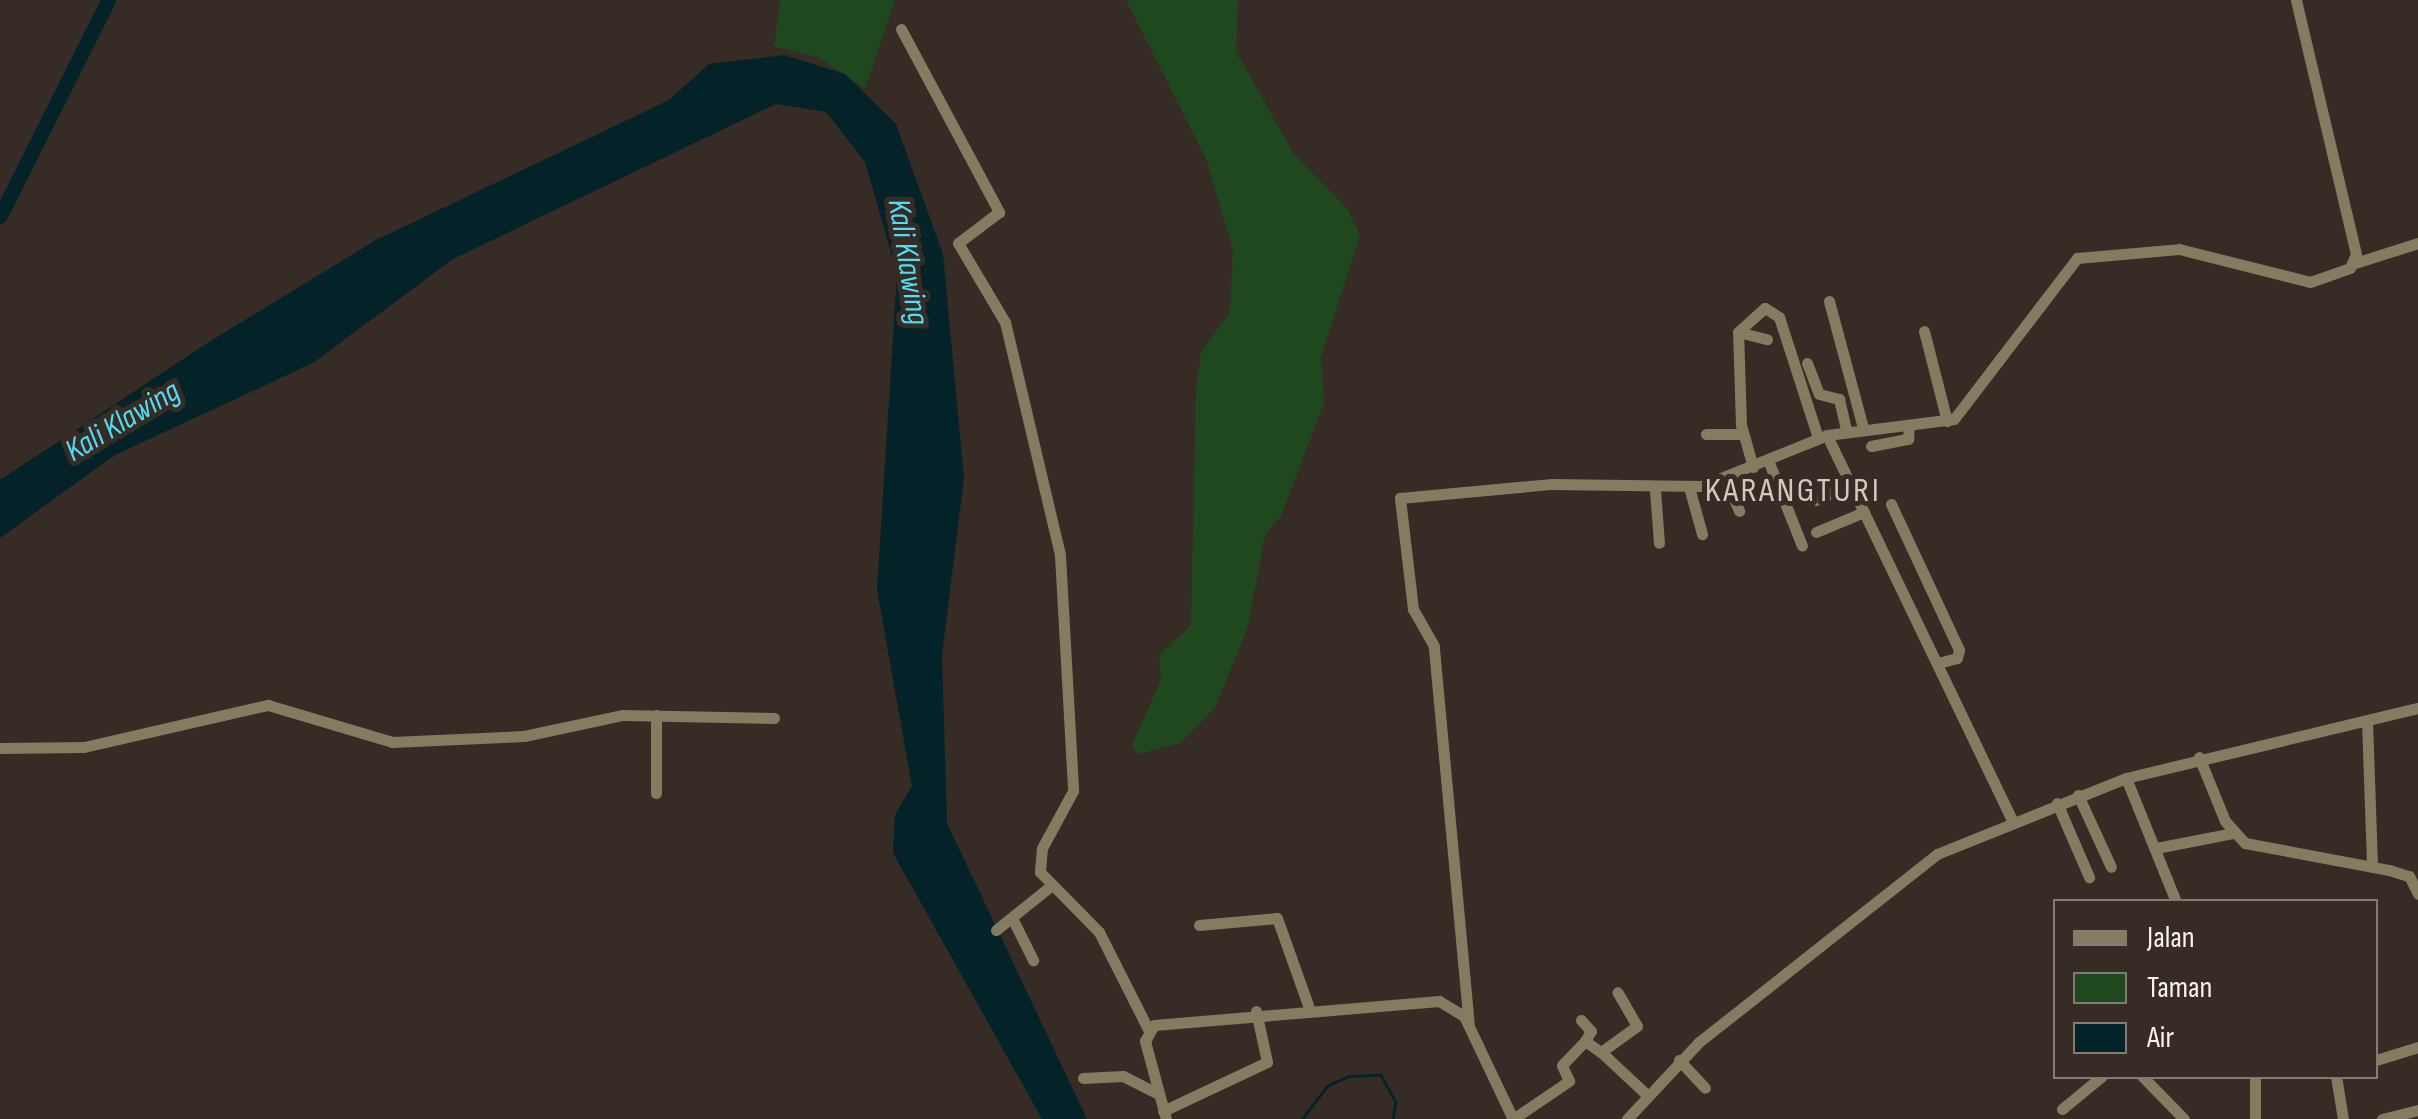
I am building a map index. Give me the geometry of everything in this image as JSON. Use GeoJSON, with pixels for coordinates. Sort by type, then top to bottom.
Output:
{"type":"FeatureCollection","features":[{"type":"Feature","properties":{"kind":"street"},"geometry":{"type":"LineString","coordinates":[[2296,0],[2355,264]]}},
{"type":"Feature","properties":{"kind":"street"},"geometry":{"type":"LineString","coordinates":[[901,29],[999,212],[958,244],[1005,322],[1060,555],[1072,791],[1042,848],[1048,888],[1100,932],[1148,1029],[1165,1115],[1268,1062],[1256,1011]]}},
{"type":"Feature","properties":{"kind":"street"},"geometry":{"type":"LineString","coordinates":[[1469,1026],[1434,646],[1413,609],[1400,498],[1552,484],[1654,490],[1689,487],[1725,479],[1822,436],[1846,430],[1947,421],[2000,365],[2077,258],[2179,249],[2310,282],[2418,243]]}},
{"type":"Feature","properties":{"kind":"street"},"geometry":{"type":"LineString","coordinates":[[1829,301],[1863,428]]}},
{"type":"Feature","properties":{"kind":"street"},"geometry":{"type":"LineString","coordinates":[[1753,467],[1743,434],[1738,332],[1750,316],[1775,308],[1822,436],[1851,484],[2012,820]]}},
{"type":"Feature","properties":{"kind":"street"},"geometry":{"type":"LineString","coordinates":[[1924,330],[1947,421]]}},
{"type":"Feature","properties":{"kind":"street"},"geometry":{"type":"LineString","coordinates":[[1738,332],[1767,340]]}},
{"type":"Feature","properties":{"kind":"street"},"geometry":{"type":"LineString","coordinates":[[1807,363],[1818,394],[1839,399],[1846,430]]}},
{"type":"Feature","properties":{"kind":"street"},"geometry":{"type":"LineString","coordinates":[[1871,446],[1908,440],[1910,426]]}},
{"type":"Feature","properties":{"kind":"street"},"geometry":{"type":"LineString","coordinates":[[1706,434],[1743,434]]}},
{"type":"Feature","properties":{"kind":"street"},"geometry":{"type":"LineString","coordinates":[[1768,460],[1802,546]]}},
{"type":"Feature","properties":{"kind":"street"},"geometry":{"type":"LineString","coordinates":[[1725,479],[1739,510]]}},
{"type":"Feature","properties":{"kind":"street"},"geometry":{"type":"LineString","coordinates":[[1816,500],[1851,484]]}},
{"type":"Feature","properties":{"kind":"street"},"geometry":{"type":"LineString","coordinates":[[1689,487],[1702,534]]}},
{"type":"Feature","properties":{"kind":"street"},"geometry":{"type":"LineString","coordinates":[[1654,490],[1659,542]]}},
{"type":"Feature","properties":{"kind":"street"},"geometry":{"type":"LineString","coordinates":[[1891,504],[1959,650],[1938,664]]}},
{"type":"Feature","properties":{"kind":"street"},"geometry":{"type":"LineString","coordinates":[[1816,532],[1864,512]]}},
{"type":"Feature","properties":{"kind":"street"},"geometry":{"type":"LineString","coordinates":[[0,748],[84,747],[256,705],[290,708],[392,742],[524,736],[656,715],[774,718]]}},
{"type":"Feature","properties":{"kind":"street"},"geometry":{"type":"LineString","coordinates":[[1633,1117],[1679,1060],[1924,863],[2012,820],[2126,778],[2199,757],[2418,708]]}},
{"type":"Feature","properties":{"kind":"street"},"geometry":{"type":"LineString","coordinates":[[656,715],[656,793]]}},
{"type":"Feature","properties":{"kind":"street"},"geometry":{"type":"LineString","coordinates":[[2367,721],[2372,867]]}},
{"type":"Feature","properties":{"kind":"street"},"geometry":{"type":"LineString","coordinates":[[2199,757],[2234,833],[2255,846],[2409,876],[2418,894]]}},
{"type":"Feature","properties":{"kind":"street"},"geometry":{"type":"LineString","coordinates":[[2126,778],[2175,899]]}},
{"type":"Feature","properties":{"kind":"street"},"geometry":{"type":"LineString","coordinates":[[2078,795],[2111,867]]}},
{"type":"Feature","properties":{"kind":"street"},"geometry":{"type":"LineString","coordinates":[[2057,803],[2089,878]]}},
{"type":"Feature","properties":{"kind":"street"},"geometry":{"type":"LineString","coordinates":[[2156,848],[2234,833]]}},
{"type":"Feature","properties":{"kind":"street"},"geometry":{"type":"LineString","coordinates":[[996,930],[1048,888]]}},
{"type":"Feature","properties":{"kind":"street"},"geometry":{"type":"LineString","coordinates":[[1199,926],[1277,918],[1309,1008]]}},
{"type":"Feature","properties":{"kind":"street"},"geometry":{"type":"LineString","coordinates":[[1013,920],[1033,960]]}},
{"type":"Feature","properties":{"kind":"street"},"geometry":{"type":"LineString","coordinates":[[1601,1052],[1639,1023],[1616,992]]}},
{"type":"Feature","properties":{"kind":"street"},"geometry":{"type":"LineString","coordinates":[[1148,1029],[1256,1011],[1445,1000],[1469,1026],[1513,1119],[1569,1080],[1562,1065],[1590,1031],[1581,1020]]}},
{"type":"Feature","properties":{"kind":"street"},"geometry":{"type":"LineString","coordinates":[[1586,1040],[1647,1095]]}},
{"type":"Feature","properties":{"kind":"street"},"geometry":{"type":"LineString","coordinates":[[2378,1059],[2418,1047]]}},
{"type":"Feature","properties":{"kind":"street"},"geometry":{"type":"LineString","coordinates":[[1679,1060],[1705,1088]]}},
{"type":"Feature","properties":{"kind":"street"},"geometry":{"type":"LineString","coordinates":[[1083,1078],[1126,1076],[1158,1094]]}},
{"type":"Feature","properties":{"kind":"street"},"geometry":{"type":"LineString","coordinates":[[2062,1109],[2098,1079]]}},
{"type":"Feature","properties":{"kind":"street"},"geometry":{"type":"LineString","coordinates":[[2145,1079],[2184,1119]]}},
{"type":"Feature","properties":{"kind":"street"},"geometry":{"type":"LineString","coordinates":[[2255,1079],[2255,1119]]}},
{"type":"Feature","properties":{"kind":"street"},"geometry":{"type":"LineString","coordinates":[[2336,1079],[2343,1119]]}},
{"type":"Feature","properties":{"kind":"street"},"geometry":{"type":"LineString","coordinates":[[2382,1119],[2418,1110]]}},
{"type":"Feature","properties":{"kind":"green space"},"geometry":{"type":"Polygon","coordinates":[[[780,0],[895,0],[865,88],[818,57],[774,47],[780,0]]]}},
{"type":"Feature","properties":{"kind":"green space"},"geometry":{"type":"Polygon","coordinates":[[[1126,0],[1238,0],[1236,51],[1293,153],[1347,209],[1360,235],[1321,357],[1324,403],[1281,516],[1265,535],[1247,629],[1216,706],[1180,743],[1138,754],[1132,745],[1161,680],[1159,655],[1191,625],[1196,390],[1201,352],[1230,312],[1233,250],[1207,161],[1126,0]]]}},
{"type":"Feature","properties":{"kind":"water","name":"Kali Klawing"},"geometry":{"type":"Polygon","coordinates":[[[784,55],[845,74],[896,124],[943,254],[964,478],[942,655],[947,823],[1087,1119],[1042,1119],[893,853],[895,815],[912,786],[877,590],[897,273],[865,162],[826,112],[776,104],[453,259],[313,363],[115,455],[0,538],[0,480],[209,342],[376,240],[669,100],[709,64],[784,55]]]}},
{"type":"Feature","properties":{"kind":"waterway"},"geometry":{"type":"LineString","coordinates":[[0,216],[108,0]]}},
{"type":"Feature","properties":{"kind":"waterway"},"geometry":{"type":"LineString","coordinates":[[1302,1119],[1327,1086],[1348,1076],[1381,1075],[1396,1102],[1393,1119]]}},
{"type":"Feature","properties":{"kind":"district","name":"KARANGTURI"},"geometry":{"type":"Point","coordinates":[1793,491]}}]}
